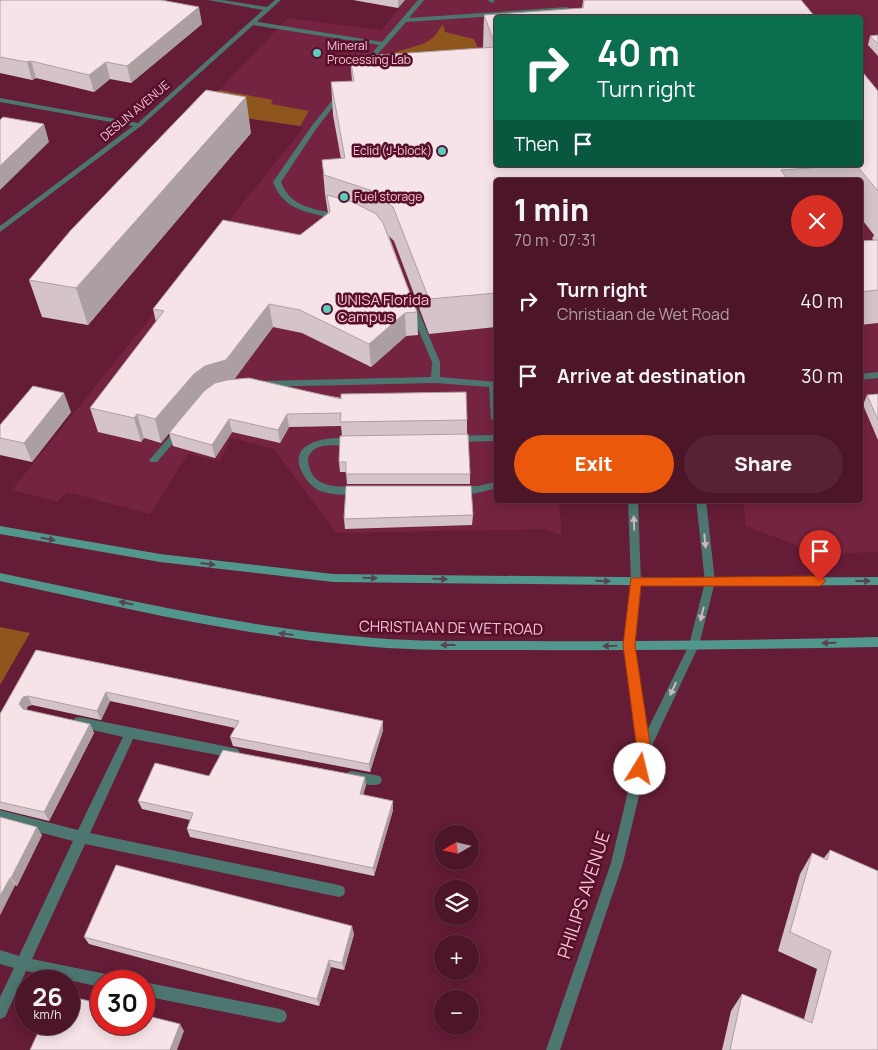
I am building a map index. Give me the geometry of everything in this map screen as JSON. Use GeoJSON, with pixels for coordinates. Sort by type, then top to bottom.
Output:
{"type":"FeatureCollection","features":[{"type":"Feature","properties":{"kind":"main road"},"geometry":{"type":"LineString","coordinates":[[0,530],[160,558],[333,578],[636,582],[878,580]]}},
{"type":"Feature","properties":{"kind":"main road","name":"CHRISTIAAN DE WET ROAD"},"geometry":{"type":"LineString","coordinates":[[0,577],[218,622],[282,633],[362,642],[426,645],[694,645],[878,642]]}},
{"type":"Feature","properties":{"kind":"street"},"geometry":{"type":"LineString","coordinates":[[211,0],[268,10]]}},
{"type":"Feature","properties":{"kind":"street","name":"DESLIN AVENUE"},"geometry":{"type":"LineString","coordinates":[[0,230],[139,125],[278,0]]}},
{"type":"Feature","properties":{"kind":"street"},"geometry":{"type":"LineString","coordinates":[[359,72],[421,0]]}},
{"type":"Feature","properties":{"kind":"street"},"geometry":{"type":"LineString","coordinates":[[404,20],[567,9]]}},
{"type":"Feature","properties":{"kind":"street"},"geometry":{"type":"LineString","coordinates":[[253,23],[384,44]]}},
{"type":"Feature","properties":{"kind":"street"},"geometry":{"type":"LineString","coordinates":[[345,218],[292,204],[283,198],[277,182],[313,128],[347,86]]}},
{"type":"Feature","properties":{"kind":"street"},"geometry":{"type":"LineString","coordinates":[[0,100],[139,125]]}},
{"type":"Feature","properties":{"kind":"street"},"geometry":{"type":"LineString","coordinates":[[411,302],[436,362],[435,380]]}},
{"type":"Feature","properties":{"kind":"street"},"geometry":{"type":"LineString","coordinates":[[863,377],[878,375]]}},
{"type":"Feature","properties":{"kind":"street"},"geometry":{"type":"LineString","coordinates":[[248,385],[277,382],[435,380],[494,385]]}},
{"type":"Feature","properties":{"kind":"street"},"geometry":{"type":"LineString","coordinates":[[154,460],[185,423]]}},
{"type":"Feature","properties":{"kind":"street"},"geometry":{"type":"LineString","coordinates":[[448,439],[494,438]]}},
{"type":"Feature","properties":{"kind":"street"},"geometry":{"type":"LineString","coordinates":[[361,441],[332,441],[311,447],[306,451],[303,458],[304,467],[308,476],[322,487],[334,490],[372,490]]}},
{"type":"Feature","properties":{"kind":"street"},"geometry":{"type":"LineString","coordinates":[[449,490],[478,490],[494,486]]}},
{"type":"Feature","properties":{"kind":"street","name":"PHILIPS AVENUE"},"geometry":{"type":"LineString","coordinates":[[633,503],[636,582],[629,645],[644,750]]}},
{"type":"Feature","properties":{"kind":"street"},"geometry":{"type":"LineString","coordinates":[[701,503],[710,582]]}},
{"type":"Feature","properties":{"kind":"street","name":"PHILIPS AVENUE"},"geometry":{"type":"LineString","coordinates":[[553,1050],[617,862],[644,750],[694,645],[710,582]]}},
{"type":"Feature","properties":{"kind":"street"},"geometry":{"type":"LineString","coordinates":[[71,721],[243,755]]}},
{"type":"Feature","properties":{"kind":"street"},"geometry":{"type":"LineString","coordinates":[[0,1012],[130,733]]}},
{"type":"Feature","properties":{"kind":"street"},"geometry":{"type":"LineString","coordinates":[[338,773],[376,780]]}},
{"type":"Feature","properties":{"kind":"street"},"geometry":{"type":"LineString","coordinates":[[0,816],[82,837],[339,891]]}},
{"type":"Feature","properties":{"kind":"street"},"geometry":{"type":"LineString","coordinates":[[0,957],[23,964],[90,978]]}},
{"type":"Feature","properties":{"kind":"street"},"geometry":{"type":"LineString","coordinates":[[155,991],[280,1016]]}},
{"type":"Feature","properties":{"kind":"shaded area","name":"UNISA Florida Campus"},"geometry":{"type":"Polygon","coordinates":[[[406,0],[878,0],[878,552],[819,554],[746,526],[743,503],[863,503],[863,178],[494,178],[494,503],[559,503],[562,535],[545,529],[336,533],[274,449],[231,438],[220,461],[188,454],[150,514],[67,492],[57,502],[12,490],[304,127],[199,111],[288,18],[381,30],[406,0]]]}},
{"type":"Feature","properties":{"kind":"shaded area"},"geometry":{"type":"Polygon","coordinates":[[[443,24],[445,32],[474,39],[494,87],[387,55],[425,43],[434,37],[443,24]]]}},
{"type":"Feature","properties":{"kind":"shaded area"},"geometry":{"type":"Polygon","coordinates":[[[219,90],[273,100],[271,104],[309,111],[300,126],[199,111],[219,90]]]}},
{"type":"Feature","properties":{"kind":"shaded area"},"geometry":{"type":"Polygon","coordinates":[[[0,627],[30,633],[0,685],[0,627]]]}},
{"type":"Feature","properties":{"kind":"building"},"geometry":{"type":"Polygon","coordinates":[[[0,0],[161,0],[199,7],[127,66],[106,62],[89,75],[31,61],[27,62],[0,57],[0,0]]]}},
{"type":"Feature","properties":{"kind":"building"},"geometry":{"type":"Polygon","coordinates":[[[584,0],[801,0],[814,15],[494,15],[494,42],[484,15],[583,8],[584,0]]]}},
{"type":"Feature","properties":{"kind":"building"},"geometry":{"type":"Polygon","coordinates":[[[878,35],[878,44],[870,36],[878,35]]]}},
{"type":"Feature","properties":{"kind":"building"},"geometry":{"type":"Polygon","coordinates":[[[494,47],[494,167],[824,167],[781,170],[787,178],[494,178],[494,293],[429,299],[393,207],[370,190],[324,175],[322,160],[345,158],[331,82],[354,81],[350,57],[494,47]]]}},
{"type":"Feature","properties":{"kind":"building"},"geometry":{"type":"Polygon","coordinates":[[[863,73],[878,91],[878,191],[858,167],[863,167],[863,73]]]}},
{"type":"Feature","properties":{"kind":"building"},"geometry":{"type":"Polygon","coordinates":[[[206,90],[246,97],[76,288],[29,280],[71,230],[206,90]]]}},
{"type":"Feature","properties":{"kind":"building"},"geometry":{"type":"Polygon","coordinates":[[[3,117],[44,124],[0,166],[0,120],[3,117]]]}},
{"type":"Feature","properties":{"kind":"building"},"geometry":{"type":"Polygon","coordinates":[[[327,195],[353,202],[376,214],[383,223],[417,312],[405,313],[369,344],[300,310],[269,304],[226,360],[205,366],[194,374],[155,419],[137,414],[134,418],[90,408],[164,311],[153,309],[223,220],[300,235],[330,212],[327,195]]]}},
{"type":"Feature","properties":{"kind":"building"},"geometry":{"type":"Polygon","coordinates":[[[878,240],[878,290],[863,292],[863,241],[878,240]]]}},
{"type":"Feature","properties":{"kind":"building"},"geometry":{"type":"Polygon","coordinates":[[[249,378],[341,399],[341,394],[466,392],[467,420],[340,422],[341,413],[287,414],[278,430],[229,419],[212,445],[169,433],[204,391],[215,383],[249,378]]]}},
{"type":"Feature","properties":{"kind":"building"},"geometry":{"type":"Polygon","coordinates":[[[33,386],[64,393],[24,443],[0,438],[0,425],[33,386]]]}},
{"type":"Feature","properties":{"kind":"building"},"geometry":{"type":"Polygon","coordinates":[[[878,394],[878,420],[867,395],[878,394]]]}},
{"type":"Feature","properties":{"kind":"building"},"geometry":{"type":"Polygon","coordinates":[[[468,434],[470,474],[346,474],[346,462],[339,462],[340,436],[468,434]]]}},
{"type":"Feature","properties":{"kind":"building"},"geometry":{"type":"Polygon","coordinates":[[[346,486],[471,486],[473,515],[344,519],[346,486]]]}},
{"type":"Feature","properties":{"kind":"building"},"geometry":{"type":"Polygon","coordinates":[[[36,650],[383,721],[369,764],[230,737],[239,721],[106,692],[97,711],[28,696],[23,697],[19,704],[23,709],[90,724],[44,812],[0,802],[0,714],[36,650]]]}},
{"type":"Feature","properties":{"kind":"building"},"geometry":{"type":"Polygon","coordinates":[[[223,750],[365,777],[360,794],[393,801],[373,868],[187,829],[193,813],[138,801],[155,763],[209,776],[223,750]]]}},
{"type":"Feature","properties":{"kind":"building"},"geometry":{"type":"Polygon","coordinates":[[[0,817],[37,827],[0,896],[0,817]]]}},
{"type":"Feature","properties":{"kind":"building"},"geometry":{"type":"Polygon","coordinates":[[[830,850],[878,871],[878,1050],[730,1050],[742,994],[812,1023],[831,951],[790,932],[812,853],[827,860],[830,850]]]}},
{"type":"Feature","properties":{"kind":"building"},"geometry":{"type":"Polygon","coordinates":[[[116,865],[352,926],[342,963],[329,960],[317,999],[84,937],[116,865]]]}},
{"type":"Feature","properties":{"kind":"building"},"geometry":{"type":"Polygon","coordinates":[[[80,999],[90,1001],[90,1035],[155,1035],[155,1018],[180,1024],[170,1050],[30,1050],[37,1035],[80,1035],[80,999]]]}},
{"type":"Feature","properties":{"kind":"place","name":"Mineral Processing Lab"},"geometry":{"type":"Point","coordinates":[317,53]}},
{"type":"Feature","properties":{"kind":"place","name":"Eclid (J-block)"},"geometry":{"type":"Point","coordinates":[442,151]}},
{"type":"Feature","properties":{"kind":"place","name":"Fuel storage"},"geometry":{"type":"Point","coordinates":[344,197]}},
{"type":"Feature","properties":{"kind":"place","name":"UNISA Florida Campus"},"geometry":{"type":"Point","coordinates":[327,309]}},
{"type":"Feature","properties":{"kind":"route"},"geometry":{"type":"LineString","coordinates":[[640,769],[644,750],[629,645],[636,582],[820,581]]}}]}
